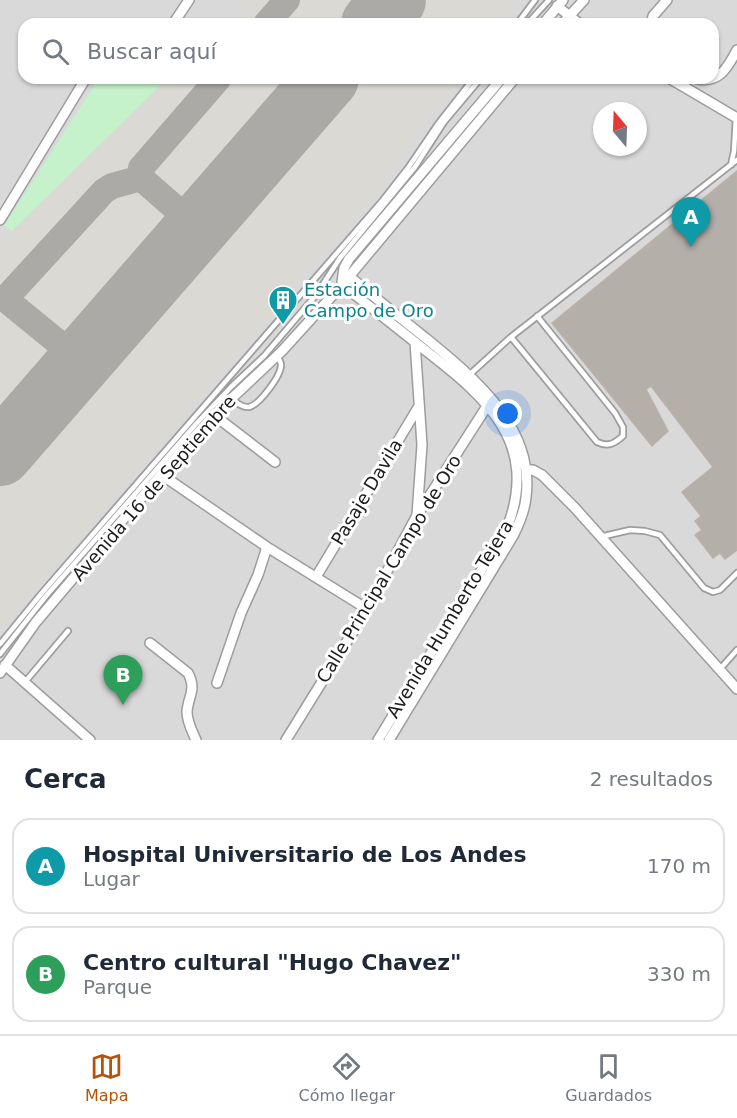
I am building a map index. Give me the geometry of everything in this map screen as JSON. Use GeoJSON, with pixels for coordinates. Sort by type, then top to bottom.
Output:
{"type":"FeatureCollection","features":[{"type":"Feature","properties":{"kind":"street"},"geometry":{"type":"LineString","coordinates":[[177,18],[189,0]]}},
{"type":"Feature","properties":{"kind":"street"},"geometry":{"type":"LineString","coordinates":[[569,16],[584,0]]}},
{"type":"Feature","properties":{"kind":"street"},"geometry":{"type":"LineString","coordinates":[[652,18],[661,2]]}},
{"type":"Feature","properties":{"kind":"street"},"geometry":{"type":"LineString","coordinates":[[548,18],[560,3],[572,18]]}},
{"type":"Feature","properties":{"kind":"street"},"geometry":{"type":"LineString","coordinates":[[719,75],[728,69],[737,50]]}},
{"type":"Feature","properties":{"kind":"street"},"geometry":{"type":"LineString","coordinates":[[0,220],[82,84]]}},
{"type":"Feature","properties":{"kind":"street","name":"Avenida 16 de Septiembre"},"geometry":{"type":"LineString","coordinates":[[342,285],[344,268],[349,259],[497,84]]}},
{"type":"Feature","properties":{"kind":"street","name":"Avenida 16 de Septiembre"},"geometry":{"type":"LineString","coordinates":[[3,669],[36,622],[162,474],[214,415],[277,356],[342,285],[511,84]]}},
{"type":"Feature","properties":{"kind":"street"},"geometry":{"type":"LineString","coordinates":[[679,84],[737,117]]}},
{"type":"Feature","properties":{"kind":"street","name":"Avenida Humberto Tejera"},"geometry":{"type":"LineString","coordinates":[[349,276],[467,377],[509,422],[516,436],[526,470],[526,497],[521,518],[513,536],[388,740]]}},
{"type":"Feature","properties":{"kind":"street","name":"Avenida Humberto Tejera"},"geometry":{"type":"LineString","coordinates":[[342,285],[415,342],[467,377]]}},
{"type":"Feature","properties":{"kind":"street"},"geometry":{"type":"LineString","coordinates":[[415,342],[422,445],[416,517]]}},
{"type":"Feature","properties":{"kind":"street","name":"Avenida Humberto Tejera"},"geometry":{"type":"LineString","coordinates":[[378,740],[507,528],[515,508],[518,485],[516,460],[505,429],[489,402]]}},
{"type":"Feature","properties":{"kind":"street","name":"Calle Principal Campo de Oro"},"geometry":{"type":"LineString","coordinates":[[286,740],[367,609],[416,517],[489,402]]}},
{"type":"Feature","properties":{"kind":"street","name":"Pasaje Davila"},"geometry":{"type":"LineString","coordinates":[[316,577],[419,406]]}},
{"type":"Feature","properties":{"kind":"street"},"geometry":{"type":"LineString","coordinates":[[214,415],[275,462]]}},
{"type":"Feature","properties":{"kind":"street"},"geometry":{"type":"LineString","coordinates":[[526,470],[533,470],[542,475],[575,508],[737,689]]}},
{"type":"Feature","properties":{"kind":"street"},"geometry":{"type":"LineString","coordinates":[[162,474],[267,548],[367,609]]}},
{"type":"Feature","properties":{"kind":"street"},"geometry":{"type":"LineString","coordinates":[[217,683],[241,613],[267,548]]}},
{"type":"Feature","properties":{"kind":"street"},"geometry":{"type":"LineString","coordinates":[[150,644],[188,673],[191,679],[193,688],[187,709],[188,721],[196,740]]}},
{"type":"Feature","properties":{"kind":"street"},"geometry":{"type":"LineString","coordinates":[[3,669],[25,682],[90,740]]}},
{"type":"Feature","properties":{"kind":"lane"},"geometry":{"type":"LineString","coordinates":[[522,18],[535,0]]}},
{"type":"Feature","properties":{"kind":"lane"},"geometry":{"type":"LineString","coordinates":[[532,18],[549,0]]}},
{"type":"Feature","properties":{"kind":"lane"},"geometry":{"type":"LineString","coordinates":[[0,644],[383,200],[469,84]]}},
{"type":"Feature","properties":{"kind":"lane"},"geometry":{"type":"LineString","coordinates":[[0,654],[46,596],[196,424],[264,356],[316,295],[340,258],[415,166],[444,122],[476,84]]}},
{"type":"Feature","properties":{"kind":"lane"},"geometry":{"type":"LineString","coordinates":[[731,165],[737,117]]}},
{"type":"Feature","properties":{"kind":"lane"},"geometry":{"type":"LineString","coordinates":[[467,377],[537,316],[737,160]]}},
{"type":"Feature","properties":{"kind":"lane"},"geometry":{"type":"LineString","coordinates":[[511,337],[597,442],[605,446],[614,444],[623,436],[623,427],[615,413],[537,316]]}},
{"type":"Feature","properties":{"kind":"lane"},"geometry":{"type":"LineString","coordinates":[[231,399],[244,407],[250,407],[260,400],[280,369],[281,364],[277,356]]}},
{"type":"Feature","properties":{"kind":"lane"},"geometry":{"type":"LineString","coordinates":[[600,537],[630,530],[660,535],[704,588],[713,592],[720,590],[737,573]]}},
{"type":"Feature","properties":{"kind":"lane"},"geometry":{"type":"LineString","coordinates":[[25,682],[68,632]]}},
{"type":"Feature","properties":{"kind":"lane"},"geometry":{"type":"LineString","coordinates":[[720,669],[737,650]]}},
{"type":"Feature","properties":{"kind":"shaded area"},"geometry":{"type":"Polygon","coordinates":[[[0,0],[737,0],[737,740],[0,740],[0,0]]]}},
{"type":"Feature","properties":{"kind":"shaded area"},"geometry":{"type":"Polygon","coordinates":[[[246,0],[515,0],[504,18],[230,18],[246,0]]]}},
{"type":"Feature","properties":{"kind":"shaded area"},"geometry":{"type":"Polygon","coordinates":[[[162,84],[456,84],[404,148],[387,180],[0,629],[0,243],[162,84]]]}},
{"type":"Feature","properties":{"kind":"green space"},"geometry":{"type":"Polygon","coordinates":[[[95,84],[162,84],[12,231],[4,226],[95,84]]]}},
{"type":"Feature","properties":{"kind":"building"},"geometry":{"type":"Polygon","coordinates":[[[737,171],[737,550],[725,559],[720,553],[713,558],[695,535],[702,530],[695,521],[701,516],[682,492],[713,467],[651,386],[646,389],[668,431],[652,446],[552,323],[737,171]]]}},
{"type":"Feature","properties":{"kind":"taxiway"},"geometry":{"type":"LineString","coordinates":[[271,18],[287,0]]}},
{"type":"Feature","properties":{"kind":"taxiway"},"geometry":{"type":"LineString","coordinates":[[197,227],[141,178],[141,168],[214,84]]}},
{"type":"Feature","properties":{"kind":"taxiway"},"geometry":{"type":"LineString","coordinates":[[81,361],[5,299],[104,191],[112,186],[141,178]]}},
{"type":"Feature","properties":{"kind":"runway"},"geometry":{"type":"LineString","coordinates":[[378,18],[394,0]]}},
{"type":"Feature","properties":{"kind":"runway"},"geometry":{"type":"LineString","coordinates":[[0,454],[322,84]]}},
{"type":"Feature","properties":{"kind":"place","name":"Hospital Universitario de Los Andes"},"geometry":{"type":"Point","coordinates":[691,247]}},
{"type":"Feature","properties":{"kind":"place","name":"Estación Campo de Oro"},"geometry":{"type":"Point","coordinates":[283,326]}},
{"type":"Feature","properties":{"kind":"place","name":"Centro cultural \"Hugo Chavez\""},"geometry":{"type":"Point","coordinates":[123,705]}}]}
